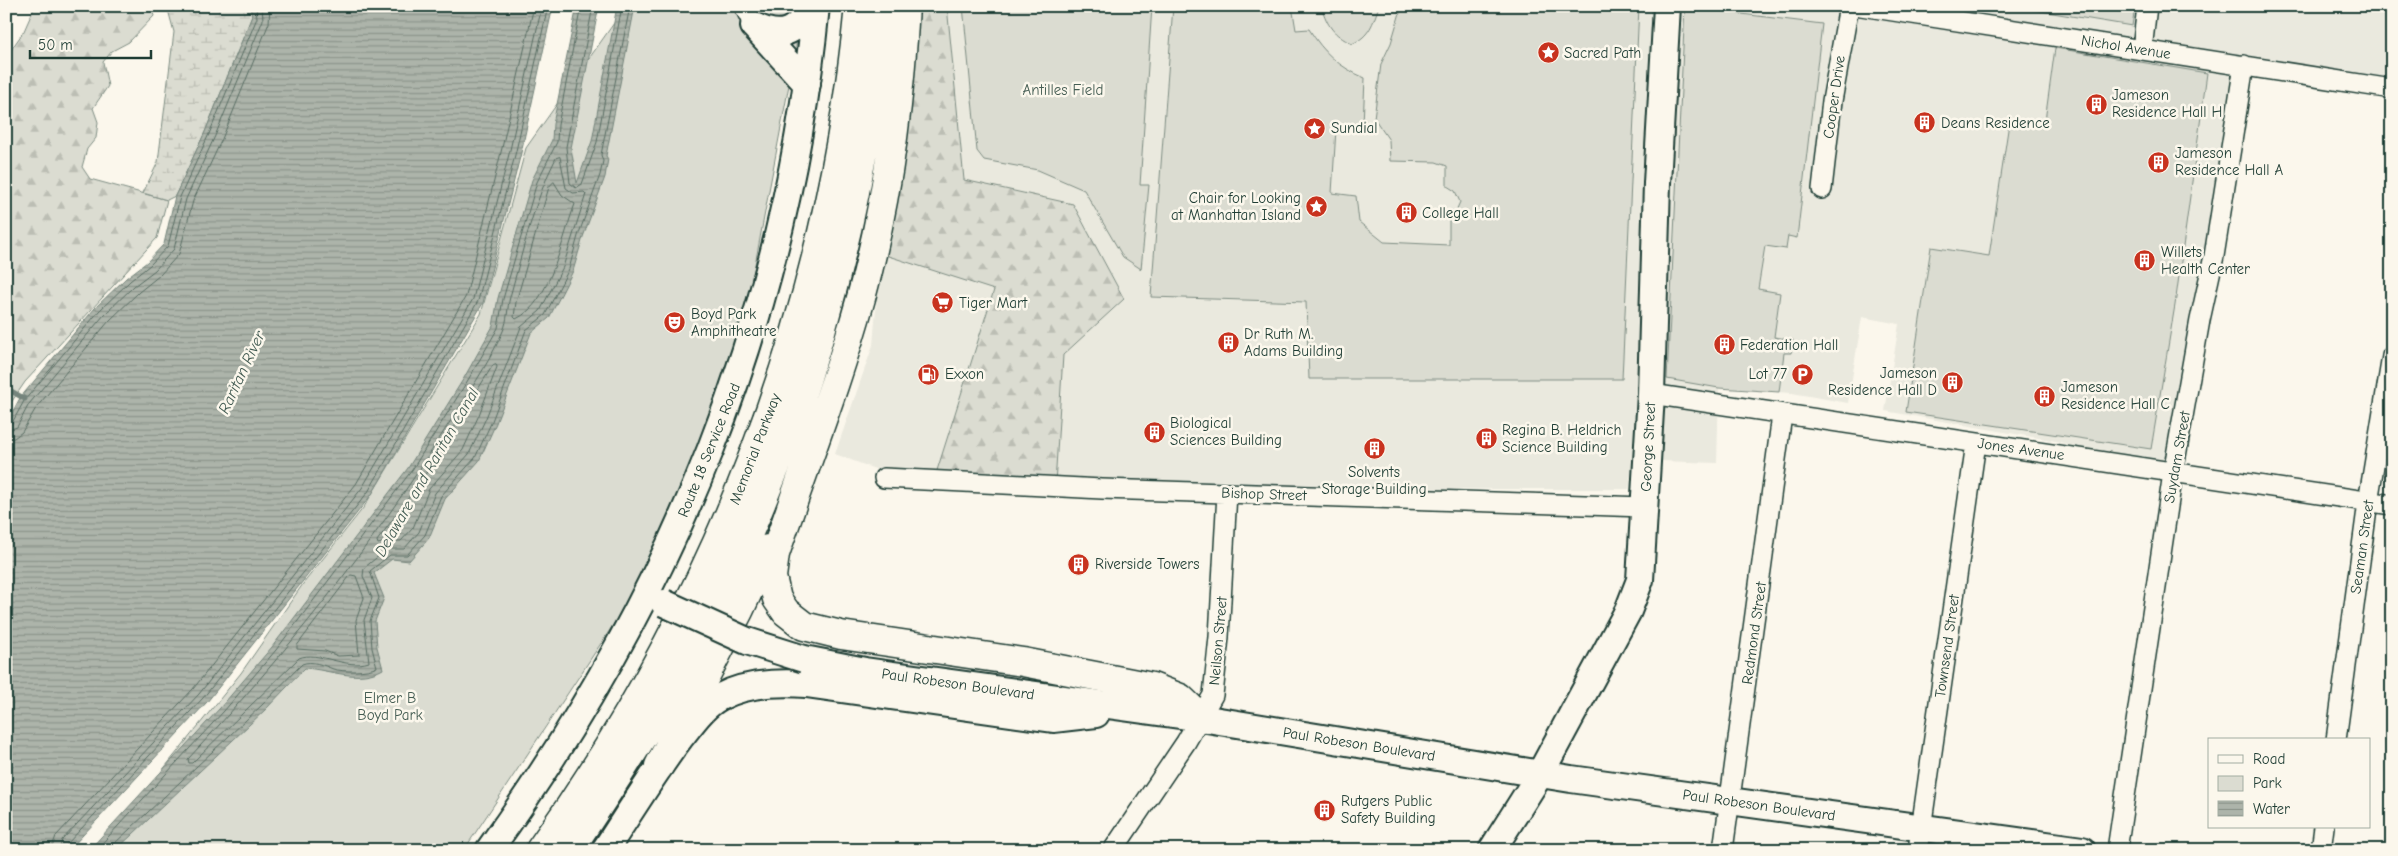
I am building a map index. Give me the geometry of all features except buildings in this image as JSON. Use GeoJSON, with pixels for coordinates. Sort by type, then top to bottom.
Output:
{"type":"FeatureCollection","features":[{"type":"Feature","properties":{"kind":"highway","name":"Memorial Parkway"},"geometry":{"type":"LineString","coordinates":[[540,850],[620,729],[672,637],[726,526],[766,425],[796,332],[827,211],[845,120],[859,6]]}},
{"type":"Feature","properties":{"kind":"highway","name":"Memorial Parkway"},"geometry":{"type":"LineString","coordinates":[[569,850],[631,755],[698,639],[757,514],[783,448],[827,312],[851,214],[869,120],[883,6]]}},
{"type":"Feature","properties":{"kind":"highway"},"geometry":{"type":"LineString","coordinates":[[905,6],[894,134],[879,219],[861,297],[834,390],[775,554],[772,577],[777,599],[786,612],[797,622],[841,635],[1023,662],[1152,686],[1180,698],[1201,718]]}},
{"type":"Feature","properties":{"kind":"highway"},"geometry":{"type":"LineString","coordinates":[[659,766],[792,503]]}},
{"type":"Feature","properties":{"kind":"street","name":"George Street"},"geometry":{"type":"LineString","coordinates":[[1492,850],[1540,774],[1628,611],[1640,580],[1651,394],[1657,182],[1666,6]]}},
{"type":"Feature","properties":{"kind":"street","name":"Cooper Drive"},"geometry":{"type":"LineString","coordinates":[[1822,188],[1832,101],[1849,6]]}},
{"type":"Feature","properties":{"kind":"street","name":"Nichol Avenue"},"geometry":{"type":"LineString","coordinates":[[1861,6],[2392,89]]}},
{"type":"Feature","properties":{"kind":"street"},"geometry":{"type":"LineString","coordinates":[[2142,50],[2147,6]]}},
{"type":"Feature","properties":{"kind":"street"},"geometry":{"type":"LineString","coordinates":[[749,16],[769,32],[785,33],[794,29],[816,7]]}},
{"type":"Feature","properties":{"kind":"street","name":"Route 18 Service Road"},"geometry":{"type":"LineString","coordinates":[[489,850],[655,600],[728,404],[746,350],[783,216],[807,84],[816,7]]}},
{"type":"Feature","properties":{"kind":"street"},"geometry":{"type":"LineString","coordinates":[[749,16],[807,84]]}},
{"type":"Feature","properties":{"kind":"street","name":"Suydam Street"},"geometry":{"type":"LineString","coordinates":[[2116,850],[2173,473],[2200,320],[2214,256],[2244,66]]}},
{"type":"Feature","properties":{"kind":"street","name":"Seaman Street"},"geometry":{"type":"LineString","coordinates":[[2336,738],[2368,502],[2392,356]]}},
{"type":"Feature","properties":{"kind":"street","name":"Jones Avenue"},"geometry":{"type":"LineString","coordinates":[[1651,394],[2392,505]]}},
{"type":"Feature","properties":{"kind":"street","name":"Redmond Street"},"geometry":{"type":"LineString","coordinates":[[1723,850],[1782,415]]}},
{"type":"Feature","properties":{"kind":"street","name":"Townsend Street"},"geometry":{"type":"LineString","coordinates":[[1920,838],[1976,443]]}},
{"type":"Feature","properties":{"kind":"street","name":"Bishop Street"},"geometry":{"type":"LineString","coordinates":[[884,478],[1102,489],[1644,507]]}},
{"type":"Feature","properties":{"kind":"street","name":"Neilson Street"},"geometry":{"type":"LineString","coordinates":[[1112,850],[1201,718],[1213,695],[1216,677],[1227,493]]}},
{"type":"Feature","properties":{"kind":"street","name":"Paul Robeson Boulevard"},"geometry":{"type":"LineString","coordinates":[[655,600],[747,641],[804,659],[866,671],[1132,710],[1201,718],[1540,774],[1731,801],[1920,838],[2082,850]]}},
{"type":"Feature","properties":{"kind":"street"},"geometry":{"type":"LineString","coordinates":[[605,850],[659,766],[698,715],[709,704],[730,692],[758,685],[806,684],[1053,719],[1132,710]]}},
{"type":"Feature","properties":{"kind":"street"},"geometry":{"type":"LineString","coordinates":[[2321,850],[2324,828]]}},
{"type":"Feature","properties":{"kind":"shaded area"},"geometry":{"type":"Polygon","coordinates":[[[901,6],[2392,6],[2392,87],[2244,66],[2173,473],[2151,469],[2056,441],[1885,411],[1899,324],[1862,317],[1848,403],[1792,393],[1719,388],[1717,463],[1633,460],[1629,489],[1435,489],[1055,480],[883,472],[835,454],[873,345],[901,6]]]}},
{"type":"Feature","properties":{"kind":"green space"},"geometry":{"type":"Polygon","coordinates":[[[35,6],[151,6],[154,16],[129,42],[112,51],[103,62],[108,86],[93,108],[98,122],[96,138],[87,149],[82,167],[90,179],[167,200],[157,238],[25,382],[6,410],[6,57],[24,31],[35,6]]]}},
{"type":"Feature","properties":{"kind":"green space"},"geometry":{"type":"Polygon","coordinates":[[[167,6],[250,6],[252,16],[205,132],[175,196],[167,200],[143,193],[158,162],[174,32],[167,6]]]}},
{"type":"Feature","properties":{"kind":"green space","name":"Elmer B Boyd Park"},"geometry":{"type":"Polygon","coordinates":[[[626,6],[797,6],[796,48],[740,344],[641,583],[464,850],[98,850],[241,673],[303,584],[364,507],[481,314],[526,148],[626,6]]]}},
{"type":"Feature","properties":{"kind":"green space"},"geometry":{"type":"Polygon","coordinates":[[[907,6],[947,6],[964,180],[1073,204],[1124,299],[1063,355],[1055,484],[934,480],[994,290],[882,254],[907,6]]]}},
{"type":"Feature","properties":{"kind":"green space","name":"Antilles Field"},"geometry":{"type":"Polygon","coordinates":[[[963,6],[1152,6],[1140,185],[1149,185],[1141,269],[1123,257],[1084,190],[1038,170],[984,160],[977,151],[963,6]]]}},
{"type":"Feature","properties":{"kind":"green space"},"geometry":{"type":"Polygon","coordinates":[[[1173,6],[1292,6],[1296,30],[1309,29],[1326,52],[1347,69],[1365,78],[1363,125],[1358,128],[1336,129],[1332,193],[1356,196],[1359,222],[1384,242],[1449,245],[1449,216],[1455,213],[1460,202],[1455,191],[1447,186],[1447,166],[1436,162],[1390,161],[1389,140],[1374,118],[1381,64],[1391,43],[1402,6],[1639,6],[1622,379],[1309,379],[1306,302],[1151,297],[1173,6]]]}},
{"type":"Feature","properties":{"kind":"green space"},"geometry":{"type":"Polygon","coordinates":[[[1321,6],[1379,6],[1367,33],[1352,44],[1340,37],[1332,29],[1321,6]]]}},
{"type":"Feature","properties":{"kind":"green space"},"geometry":{"type":"Polygon","coordinates":[[[2010,6],[2135,6],[2132,26],[2010,6]]]}},
{"type":"Feature","properties":{"kind":"green space"},"geometry":{"type":"Polygon","coordinates":[[[1685,7],[1822,24],[1797,238],[1788,236],[1786,249],[1765,246],[1758,289],[1780,293],[1774,337],[1793,340],[1791,353],[1784,353],[1779,392],[1719,388],[1667,379],[1685,7]]]}},
{"type":"Feature","properties":{"kind":"green space"},"geometry":{"type":"Polygon","coordinates":[[[2055,48],[2207,73],[2175,305],[2151,449],[1906,412],[1931,247],[1989,256],[2009,123],[2044,128],[2055,48]]]}},
{"type":"Feature","properties":{"kind":"water","name":"Raritan River"},"geometry":{"type":"Polygon","coordinates":[[[250,6],[553,6],[521,153],[483,303],[372,494],[207,702],[69,850],[6,850],[6,424],[20,398],[95,308],[126,278],[147,262],[164,244],[175,196],[205,132],[252,16],[250,6]]]}},
{"type":"Feature","properties":{"kind":"water","name":"Delaware and Raritan Canal"},"geometry":{"type":"Polygon","coordinates":[[[577,6],[599,6],[571,148],[577,183],[592,141],[617,6],[635,6],[606,156],[608,159],[605,177],[573,271],[549,318],[531,333],[479,461],[445,499],[429,538],[409,561],[392,559],[374,573],[384,598],[375,621],[377,647],[383,669],[374,673],[355,675],[305,668],[266,709],[116,850],[89,850],[220,708],[272,647],[408,468],[464,378],[493,326],[498,298],[532,180],[552,140],[553,124],[577,6]]]}},
{"type":"Feature","properties":{"kind":"waterway"},"geometry":{"type":"LineString","coordinates":[[6,388],[25,399]]}},
{"type":"Feature","properties":{"kind":"place","name":"Sacred Path"},"geometry":{"type":"Point","coordinates":[1548,53]}},
{"type":"Feature","properties":{"kind":"place","name":"Jameson Residence Hall H"},"geometry":{"type":"Point","coordinates":[2096,104]}},
{"type":"Feature","properties":{"kind":"place","name":"Deans Residence"},"geometry":{"type":"Point","coordinates":[1925,123]}},
{"type":"Feature","properties":{"kind":"place","name":"Sundial"},"geometry":{"type":"Point","coordinates":[1315,128]}},
{"type":"Feature","properties":{"kind":"place","name":"Jameson Residence Hall A"},"geometry":{"type":"Point","coordinates":[2159,162]}},
{"type":"Feature","properties":{"kind":"place","name":"Chair for Looking at Manhattan Island"},"geometry":{"type":"Point","coordinates":[1317,207]}},
{"type":"Feature","properties":{"kind":"place","name":"College Hall"},"geometry":{"type":"Point","coordinates":[1406,213]}},
{"type":"Feature","properties":{"kind":"place","name":"Willets Health Center"},"geometry":{"type":"Point","coordinates":[2145,261]}},
{"type":"Feature","properties":{"kind":"place","name":"Tiger Mart"},"geometry":{"type":"Point","coordinates":[943,303]}},
{"type":"Feature","properties":{"kind":"place","name":"Boyd Park Amphitheatre"},"geometry":{"type":"Point","coordinates":[675,323]}},
{"type":"Feature","properties":{"kind":"place","name":"Dr Ruth M. Adams Building"},"geometry":{"type":"Point","coordinates":[1228,343]}},
{"type":"Feature","properties":{"kind":"place","name":"Federation Hall"},"geometry":{"type":"Point","coordinates":[1724,345]}},
{"type":"Feature","properties":{"kind":"place","name":"Exxon"},"geometry":{"type":"Point","coordinates":[929,374]}},
{"type":"Feature","properties":{"kind":"place","name":"Lot 77"},"geometry":{"type":"Point","coordinates":[1803,374]}},
{"type":"Feature","properties":{"kind":"place","name":"Jameson Residence Hall D"},"geometry":{"type":"Point","coordinates":[1953,382]}},
{"type":"Feature","properties":{"kind":"place","name":"Jameson Residence Hall C"},"geometry":{"type":"Point","coordinates":[2045,396]}},
{"type":"Feature","properties":{"kind":"place","name":"Biological Sciences Building"},"geometry":{"type":"Point","coordinates":[1154,432]}},
{"type":"Feature","properties":{"kind":"place","name":"Regina B. Heldrich Science Building"},"geometry":{"type":"Point","coordinates":[1486,439]}},
{"type":"Feature","properties":{"kind":"place","name":"Solvents Storage Building"},"geometry":{"type":"Point","coordinates":[1374,449]}},
{"type":"Feature","properties":{"kind":"place","name":"Riverside Towers"},"geometry":{"type":"Point","coordinates":[1079,564]}},
{"type":"Feature","properties":{"kind":"place","name":"Rutgers Public Safety Building"},"geometry":{"type":"Point","coordinates":[1325,810]}}]}
